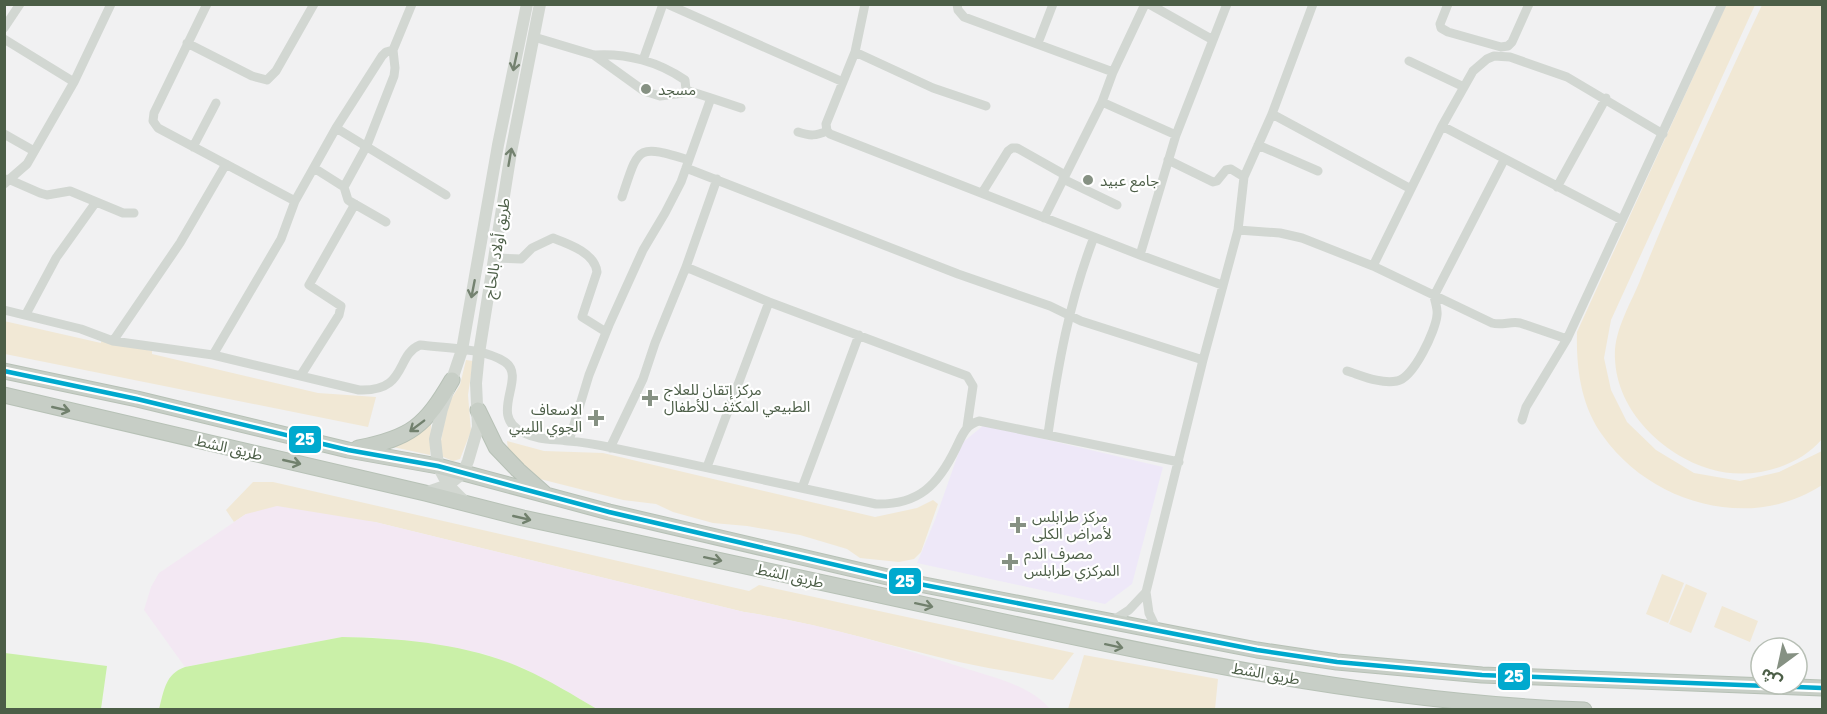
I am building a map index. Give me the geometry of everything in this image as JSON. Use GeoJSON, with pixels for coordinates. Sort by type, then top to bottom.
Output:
{"type":"FeatureCollection","features":[{"type":"Feature","properties":{"kind":"highway","name":"طريق الشط"},"geometry":{"type":"LineString","coordinates":[[4,371],[137,399],[348,450],[438,466],[548,497],[909,582],[1158,632],[1337,663],[1407,670],[1822,688]]}},
{"type":"Feature","properties":{"kind":"highway"},"geometry":{"type":"LineString","coordinates":[[348,450],[385,443],[413,430],[431,414],[452,380]]}},
{"type":"Feature","properties":{"kind":"highway","name":"طريق الشط"},"geometry":{"type":"LineString","coordinates":[[4,395],[606,536],[1162,656],[1403,694],[1584,710]]}},
{"type":"Feature","properties":{"kind":"highway"},"geometry":{"type":"LineString","coordinates":[[478,411],[496,447],[548,497]]}},
{"type":"Feature","properties":{"kind":"main road","name":"طريق أولاد بالحاج"},"geometry":{"type":"LineString","coordinates":[[466,504],[448,485],[438,466],[435,439],[442,409],[462,350],[498,145],[527,4]]}},
{"type":"Feature","properties":{"kind":"main road","name":"طريق أولاد بالحاج"},"geometry":{"type":"LineString","coordinates":[[425,493],[448,485],[463,473],[474,445],[478,427],[476,383],[479,352],[511,152],[540,4]]}},
{"type":"Feature","properties":{"kind":"street"},"geometry":{"type":"LineString","coordinates":[[4,28],[20,4]]}},
{"type":"Feature","properties":{"kind":"street"},"geometry":{"type":"LineString","coordinates":[[6,182],[20,172],[34,151],[74,82],[111,4]]}},
{"type":"Feature","properties":{"kind":"street"},"geometry":{"type":"LineString","coordinates":[[207,4],[154,113],[153,121],[158,128],[295,201]]}},
{"type":"Feature","properties":{"kind":"street"},"geometry":{"type":"LineString","coordinates":[[187,43],[260,79],[267,80],[276,71],[314,4]]}},
{"type":"Feature","properties":{"kind":"street"},"geometry":{"type":"LineString","coordinates":[[344,187],[367,145],[394,76],[393,50],[412,4]]}},
{"type":"Feature","properties":{"kind":"street"},"geometry":{"type":"LineString","coordinates":[[643,60],[665,4],[843,82]]}},
{"type":"Feature","properties":{"kind":"street"},"geometry":{"type":"LineString","coordinates":[[827,131],[826,124],[855,52],[865,4]]}},
{"type":"Feature","properties":{"kind":"street"},"geometry":{"type":"LineString","coordinates":[[957,4],[958,10],[964,16],[1113,72]]}},
{"type":"Feature","properties":{"kind":"street"},"geometry":{"type":"LineString","coordinates":[[1038,43],[1053,4]]}},
{"type":"Feature","properties":{"kind":"street"},"geometry":{"type":"LineString","coordinates":[[1044,218],[1102,102],[1113,72],[1147,4],[1213,40]]}},
{"type":"Feature","properties":{"kind":"street"},"geometry":{"type":"LineString","coordinates":[[1140,255],[1176,135],[1227,4]]}},
{"type":"Feature","properties":{"kind":"street"},"geometry":{"type":"LineString","coordinates":[[1158,632],[1149,613],[1146,592],[1222,285],[1238,230],[1244,177],[1272,114],[1313,4]]}},
{"type":"Feature","properties":{"kind":"street"},"geometry":{"type":"LineString","coordinates":[[1448,4],[1440,24],[1441,28],[1501,47],[1508,46],[1512,42],[1529,4]]}},
{"type":"Feature","properties":{"kind":"street"},"geometry":{"type":"LineString","coordinates":[[1509,57],[1536,4]]}},
{"type":"Feature","properties":{"kind":"street"},"geometry":{"type":"LineString","coordinates":[[1522,420],[1526,407],[1567,339],[1722,4]]}},
{"type":"Feature","properties":{"kind":"street"},"geometry":{"type":"LineString","coordinates":[[534,37],[594,55],[618,55],[643,60],[674,72],[686,80],[686,90]]}},
{"type":"Feature","properties":{"kind":"street"},"geometry":{"type":"LineString","coordinates":[[4,39],[74,82]]}},
{"type":"Feature","properties":{"kind":"street"},"geometry":{"type":"LineString","coordinates":[[213,355],[281,239],[295,201],[336,128],[382,56],[393,50]]}},
{"type":"Feature","properties":{"kind":"street"},"geometry":{"type":"LineString","coordinates":[[855,52],[933,88],[986,106]]}},
{"type":"Feature","properties":{"kind":"street"},"geometry":{"type":"LineString","coordinates":[[594,55],[644,91],[660,96],[684,93],[686,90]]}},
{"type":"Feature","properties":{"kind":"street"},"geometry":{"type":"LineString","coordinates":[[1373,266],[1442,126],[1473,71],[1487,59],[1494,56],[1509,57],[1568,77],[1663,134]]}},
{"type":"Feature","properties":{"kind":"street"},"geometry":{"type":"LineString","coordinates":[[1409,62],[1464,87]]}},
{"type":"Feature","properties":{"kind":"street"},"geometry":{"type":"LineString","coordinates":[[686,90],[741,108]]}},
{"type":"Feature","properties":{"kind":"street"},"geometry":{"type":"LineString","coordinates":[[568,441],[589,375],[606,332],[643,250],[665,213],[687,164],[711,98]]}},
{"type":"Feature","properties":{"kind":"street"},"geometry":{"type":"LineString","coordinates":[[1557,187],[1606,98]]}},
{"type":"Feature","properties":{"kind":"street"},"geometry":{"type":"LineString","coordinates":[[1102,102],[1176,135]]}},
{"type":"Feature","properties":{"kind":"street"},"geometry":{"type":"LineString","coordinates":[[193,147],[216,103]]}},
{"type":"Feature","properties":{"kind":"street"},"geometry":{"type":"LineString","coordinates":[[1272,114],[1411,189]]}},
{"type":"Feature","properties":{"kind":"street"},"geometry":{"type":"LineString","coordinates":[[1442,126],[1622,220]]}},
{"type":"Feature","properties":{"kind":"street"},"geometry":{"type":"LineString","coordinates":[[336,128],[446,195]]}},
{"type":"Feature","properties":{"kind":"street"},"geometry":{"type":"LineString","coordinates":[[798,132],[810,136],[827,131],[982,194],[1222,285]]}},
{"type":"Feature","properties":{"kind":"street"},"geometry":{"type":"LineString","coordinates":[[4,134],[34,151]]}},
{"type":"Feature","properties":{"kind":"street"},"geometry":{"type":"LineString","coordinates":[[1258,144],[1318,171]]}},
{"type":"Feature","properties":{"kind":"street"},"geometry":{"type":"LineString","coordinates":[[982,194],[1008,151],[1017,148],[1064,177],[1117,205]]}},
{"type":"Feature","properties":{"kind":"street"},"geometry":{"type":"LineString","coordinates":[[622,197],[634,163],[645,152],[654,150],[717,179],[958,274],[1050,306],[1081,321],[1203,360]]}},
{"type":"Feature","properties":{"kind":"street"},"geometry":{"type":"LineString","coordinates":[[1168,160],[1213,182],[1217,181],[1226,170],[1231,169],[1244,177]]}},
{"type":"Feature","properties":{"kind":"street"},"geometry":{"type":"LineString","coordinates":[[1347,371],[1384,381],[1400,381],[1409,374],[1434,331],[1437,314],[1434,296],[1504,160]]}},
{"type":"Feature","properties":{"kind":"street"},"geometry":{"type":"LineString","coordinates":[[113,341],[180,243],[226,164]]}},
{"type":"Feature","properties":{"kind":"street"},"geometry":{"type":"LineString","coordinates":[[314,168],[344,187],[348,200],[386,222]]}},
{"type":"Feature","properties":{"kind":"street"},"geometry":{"type":"LineString","coordinates":[[610,448],[642,379],[686,267],[717,179]]}},
{"type":"Feature","properties":{"kind":"street"},"geometry":{"type":"LineString","coordinates":[[6,182],[47,195],[70,191],[123,213],[134,213]]}},
{"type":"Feature","properties":{"kind":"street"},"geometry":{"type":"LineString","coordinates":[[26,314],[56,258],[96,202]]}},
{"type":"Feature","properties":{"kind":"street"},"geometry":{"type":"LineString","coordinates":[[301,375],[339,315],[341,306],[309,285],[355,204]]}},
{"type":"Feature","properties":{"kind":"street"},"geometry":{"type":"LineString","coordinates":[[1238,230],[1280,233],[1302,238],[1373,266],[1492,323],[1499,325],[1513,321],[1567,339]]}},
{"type":"Feature","properties":{"kind":"street"},"geometry":{"type":"LineString","coordinates":[[1048,434],[1068,315],[1094,237]]}},
{"type":"Feature","properties":{"kind":"street"},"geometry":{"type":"LineString","coordinates":[[494,258],[521,259],[532,248],[554,238],[590,256],[596,265],[596,277],[582,310],[582,317],[606,332]]}},
{"type":"Feature","properties":{"kind":"street"},"geometry":{"type":"LineString","coordinates":[[4,310],[81,329],[113,341],[213,355],[359,390],[370,390],[391,382],[415,347],[420,345],[479,352],[502,360],[512,370],[513,379],[507,408],[509,418],[515,428],[538,439],[610,448],[876,504],[888,505],[908,500],[925,492],[939,479],[967,427],[973,390],[970,379],[963,374],[769,302],[686,267]]}},
{"type":"Feature","properties":{"kind":"street"},"geometry":{"type":"LineString","coordinates":[[707,467],[769,302]]}},
{"type":"Feature","properties":{"kind":"street"},"geometry":{"type":"LineString","coordinates":[[802,488],[859,335]]}},
{"type":"Feature","properties":{"kind":"street"},"geometry":{"type":"LineString","coordinates":[[967,427],[984,420],[1179,462]]}},
{"type":"Feature","properties":{"kind":"street"},"geometry":{"type":"LineString","coordinates":[[1108,622],[1129,609],[1146,592]]}},
{"type":"Feature","properties":{"kind":"shaded area"},"geometry":{"type":"Polygon","coordinates":[[[1726,5],[1755,5],[1611,320],[1604,358],[1611,390],[1627,422],[1656,450],[1694,473],[1740,481],[1779,472],[1822,451],[1822,485],[1794,499],[1765,507],[1734,508],[1704,504],[1675,494],[1647,479],[1623,460],[1603,436],[1585,399],[1579,373],[1577,332],[1726,5]]]}},
{"type":"Feature","properties":{"kind":"shaded area"},"geometry":{"type":"Polygon","coordinates":[[[1762,5],[1822,5],[1822,439],[1812,449],[1786,465],[1756,473],[1740,474],[1710,469],[1693,462],[1660,442],[1646,428],[1624,396],[1618,378],[1615,349],[1624,318],[1670,209],[1762,5]]]}},
{"type":"Feature","properties":{"kind":"shaded area"},"geometry":{"type":"Polygon","coordinates":[[[4,321],[101,343],[101,341],[152,351],[152,354],[318,393],[376,397],[368,427],[5,354],[4,321]]]}},
{"type":"Feature","properties":{"kind":"shaded area"},"geometry":{"type":"Polygon","coordinates":[[[466,360],[473,361],[468,395],[471,431],[460,459],[453,461],[441,456],[440,446],[448,404],[460,385],[466,360]]]}},
{"type":"Feature","properties":{"kind":"shaded area"},"geometry":{"type":"Polygon","coordinates":[[[431,424],[430,455],[393,447],[411,439],[431,424]]]}},
{"type":"Feature","properties":{"kind":"shaded area"},"geometry":{"type":"Polygon","coordinates":[[[984,425],[1163,467],[1132,584],[1105,604],[917,563],[962,443],[984,425]]]}},
{"type":"Feature","properties":{"kind":"shaded area"},"geometry":{"type":"Polygon","coordinates":[[[507,441],[544,451],[603,453],[875,517],[917,508],[933,500],[938,504],[921,552],[914,559],[899,562],[860,558],[847,549],[800,535],[713,523],[673,512],[656,504],[623,500],[540,479],[508,450],[507,441]]]}},
{"type":"Feature","properties":{"kind":"shaded area"},"geometry":{"type":"Polygon","coordinates":[[[253,482],[273,482],[749,591],[759,585],[1074,653],[1053,680],[959,662],[825,628],[744,612],[375,522],[246,514],[234,522],[226,510],[253,482]]]}},
{"type":"Feature","properties":{"kind":"shaded area"},"geometry":{"type":"Polygon","coordinates":[[[1662,574],[1684,583],[1668,623],[1646,614],[1662,574]]]}},
{"type":"Feature","properties":{"kind":"shaded area"},"geometry":{"type":"Polygon","coordinates":[[[1686,584],[1707,593],[1691,633],[1669,624],[1686,584]]]}},
{"type":"Feature","properties":{"kind":"shaded area"},"geometry":{"type":"Polygon","coordinates":[[[1722,606],[1758,621],[1752,636],[1749,636],[1749,642],[1714,627],[1722,606]]]}},
{"type":"Feature","properties":{"kind":"shaded area"},"geometry":{"type":"Polygon","coordinates":[[[342,637],[434,644],[503,660],[533,673],[597,709],[159,709],[169,679],[185,667],[342,637]]]}},
{"type":"Feature","properties":{"kind":"shaded area"},"geometry":{"type":"Polygon","coordinates":[[[5,653],[107,666],[101,709],[5,709],[5,653]]]}},
{"type":"Feature","properties":{"kind":"shaded area"},"geometry":{"type":"Polygon","coordinates":[[[1084,655],[1218,679],[1215,709],[1068,709],[1084,655]]]}},
{"type":"Feature","properties":{"kind":"sand"},"geometry":{"type":"Polygon","coordinates":[[[277,506],[375,522],[744,612],[854,635],[1009,682],[1031,693],[1050,709],[597,709],[523,668],[485,654],[370,637],[342,637],[185,667],[144,610],[151,587],[159,573],[246,514],[277,506]]]}},
{"type":"Feature","properties":{"kind":"transit line","name":"25"},"geometry":{"type":"LineString","coordinates":[[4,371],[137,399],[348,450],[438,466],[609,512],[909,582],[1257,650],[1337,662],[1482,675],[1822,688]]}},
{"type":"Feature","properties":{"kind":"place","name":"مسجد"},"geometry":{"type":"Point","coordinates":[646,89]}},
{"type":"Feature","properties":{"kind":"place","name":"جامع عبيد"},"geometry":{"type":"Point","coordinates":[1088,180]}},
{"type":"Feature","properties":{"kind":"place","name":"مركز إتقان للعلاج الطبيعي المكثف للأطفال"},"geometry":{"type":"Point","coordinates":[650,398]}},
{"type":"Feature","properties":{"kind":"place","name":"الاسعاف الجوي الليبي"},"geometry":{"type":"Point","coordinates":[596,418]}},
{"type":"Feature","properties":{"kind":"place","name":"مركز طرابلس لأمراض الكلى"},"geometry":{"type":"Point","coordinates":[1018,525]}},
{"type":"Feature","properties":{"kind":"place","name":"مصرف الدم المركزي طرابلس"},"geometry":{"type":"Point","coordinates":[1010,562]}}]}
